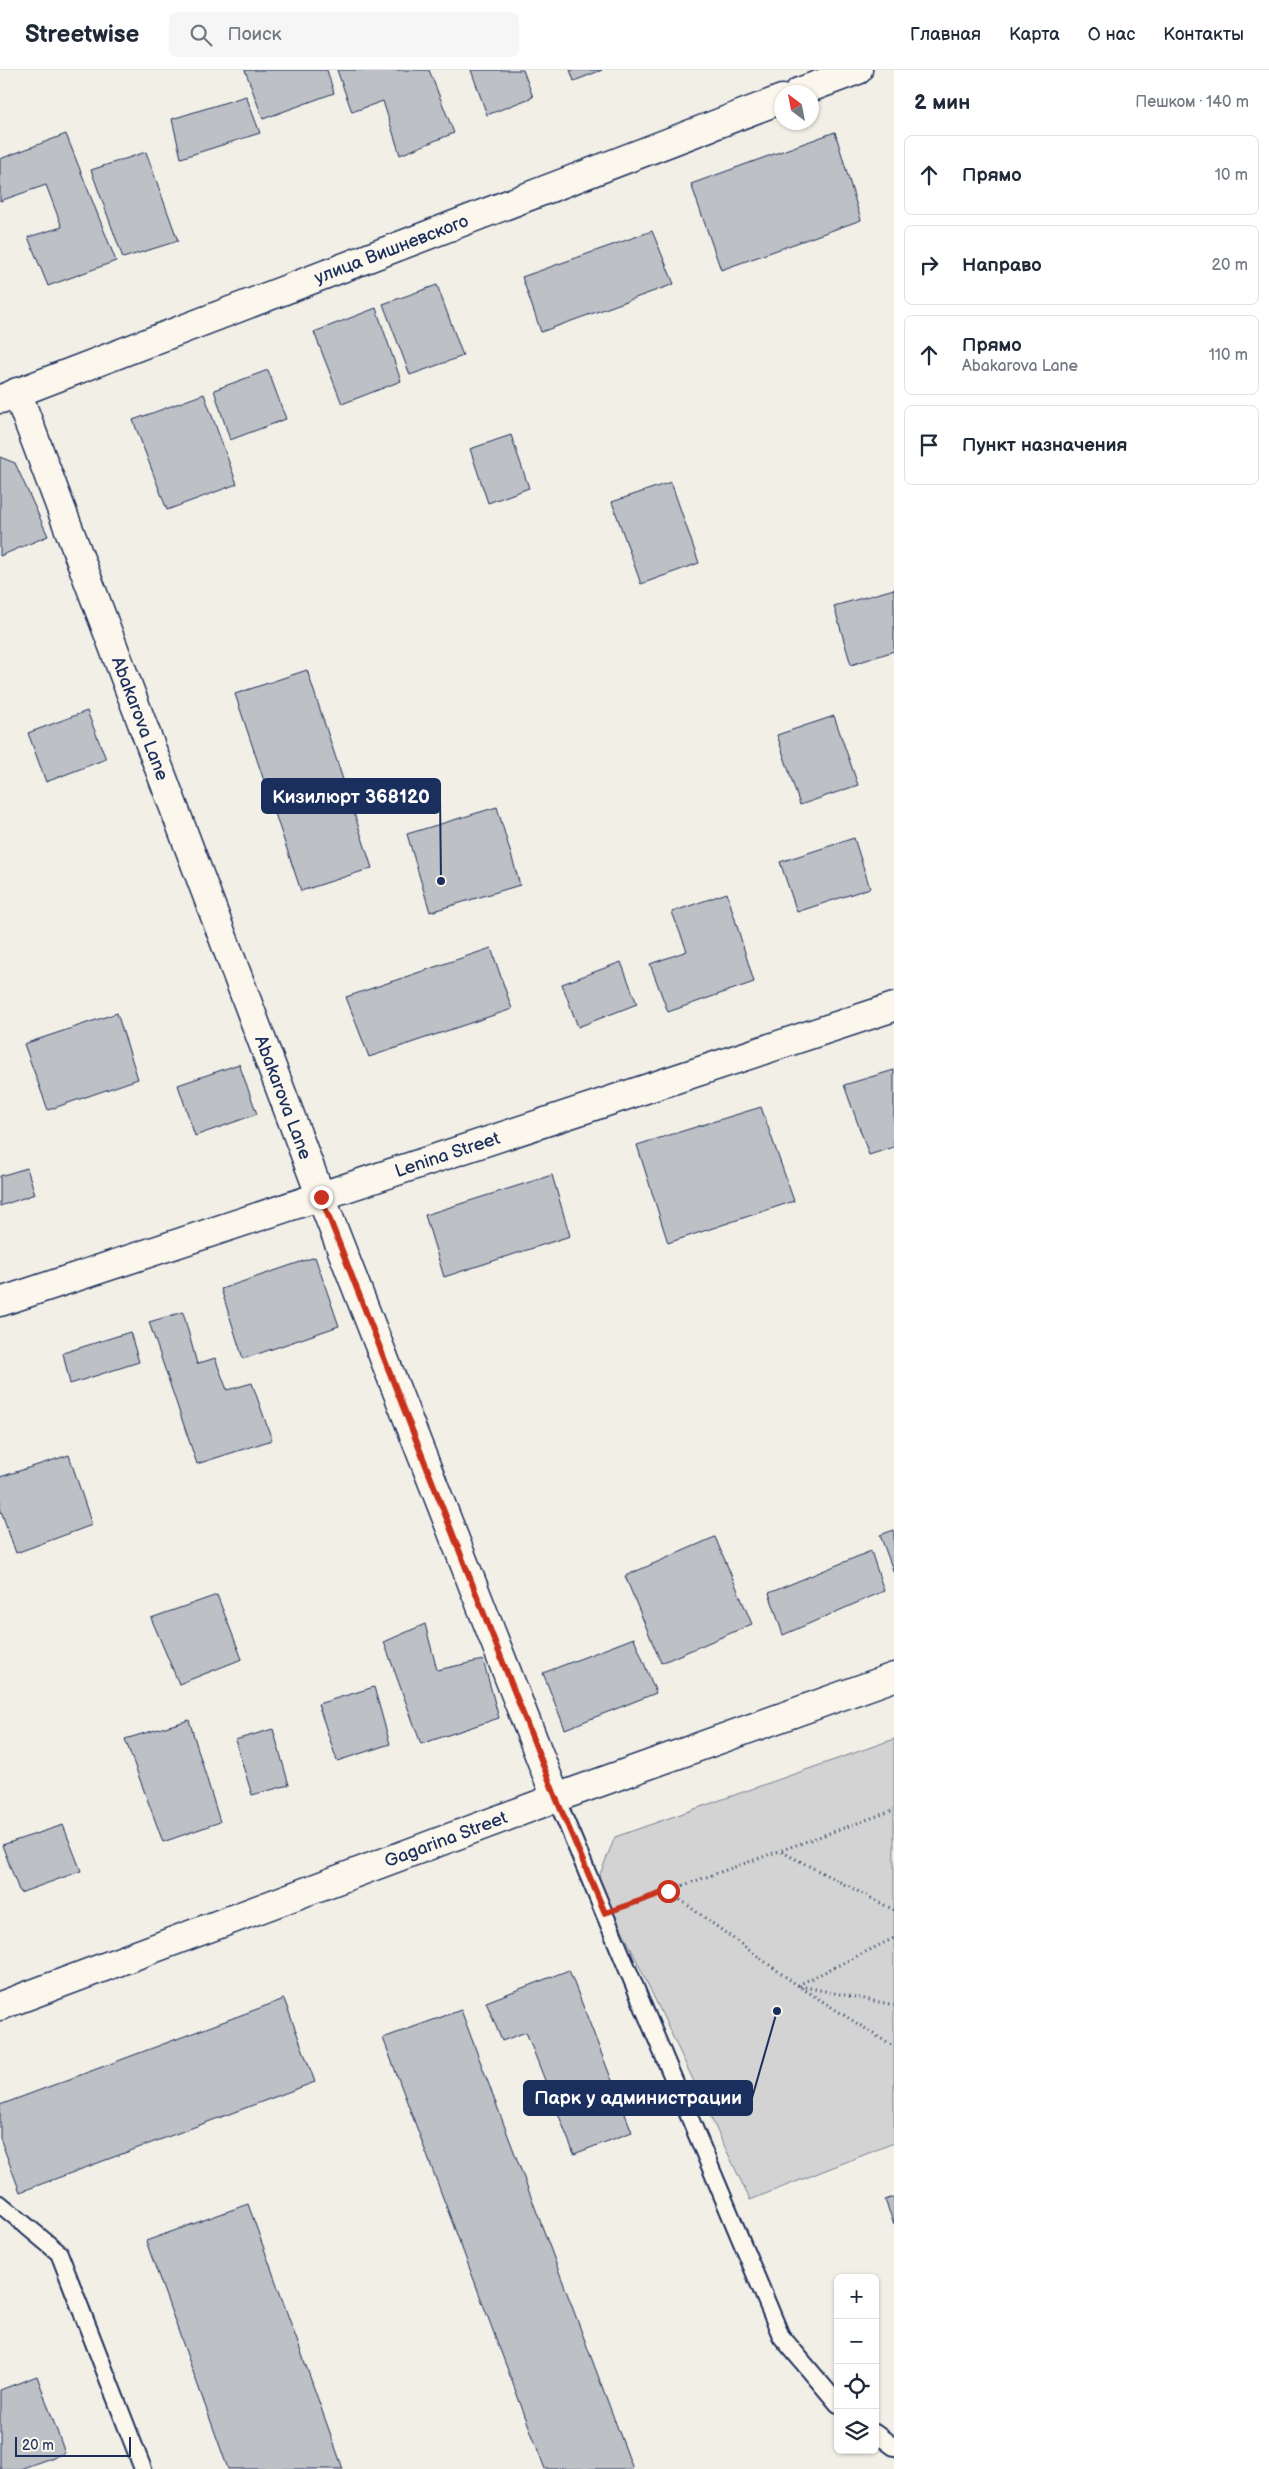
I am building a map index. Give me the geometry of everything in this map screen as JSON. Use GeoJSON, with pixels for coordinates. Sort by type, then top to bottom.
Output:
{"type":"FeatureCollection","features":[{"type":"Feature","properties":{"kind":"street"},"geometry":{"type":"LineString","coordinates":[[818,85],[858,70]]}},
{"type":"Feature","properties":{"kind":"street","name":"улица Вишневского"},"geometry":{"type":"LineString","coordinates":[[9,396],[774,102]]}},
{"type":"Feature","properties":{"kind":"street","name":"Abakarova Lane"},"geometry":{"type":"LineString","coordinates":[[9,396],[556,1798]]}},
{"type":"Feature","properties":{"kind":"street","name":"Lenina Street"},"geometry":{"type":"LineString","coordinates":[[0,1302],[894,1007]]}},
{"type":"Feature","properties":{"kind":"street","name":"Gagarina Street"},"geometry":{"type":"LineString","coordinates":[[0,2006],[556,1798],[894,1677]]}},
{"type":"Feature","properties":{"kind":"lane"},"geometry":{"type":"LineString","coordinates":[[556,1798],[781,2336],[834,2399]]}},
{"type":"Feature","properties":{"kind":"lane"},"geometry":{"type":"LineString","coordinates":[[0,2204],[60,2253],[143,2469]]}},
{"type":"Feature","properties":{"kind":"lane"},"geometry":{"type":"LineString","coordinates":[[879,2436],[894,2446]]}},
{"type":"Feature","properties":{"kind":"path"},"geometry":{"type":"LineString","coordinates":[[605,1913],[894,1810]]}},
{"type":"Feature","properties":{"kind":"path"},"geometry":{"type":"LineString","coordinates":[[781,1851],[894,1910]]}},
{"type":"Feature","properties":{"kind":"path"},"geometry":{"type":"LineString","coordinates":[[668,1891],[797,1985],[894,2047]]}},
{"type":"Feature","properties":{"kind":"path"},"geometry":{"type":"LineString","coordinates":[[797,1985],[894,1938]]}},
{"type":"Feature","properties":{"kind":"path"},"geometry":{"type":"LineString","coordinates":[[797,1985],[894,2004]]}},
{"type":"Feature","properties":{"kind":"shaded area"},"geometry":{"type":"Polygon","coordinates":[[[894,1739],[894,2143],[750,2200],[598,1879],[615,1837],[894,1739]]]}},
{"type":"Feature","properties":{"kind":"building"},"geometry":{"type":"Polygon","coordinates":[[[245,70],[327,70],[334,93],[263,119],[245,70]]]}},
{"type":"Feature","properties":{"kind":"building"},"geometry":{"type":"Polygon","coordinates":[[[337,70],[429,70],[454,133],[400,155],[383,101],[352,112],[337,70]]]}},
{"type":"Feature","properties":{"kind":"building"},"geometry":{"type":"Polygon","coordinates":[[[471,70],[523,70],[533,97],[487,115],[471,70]]]}},
{"type":"Feature","properties":{"kind":"building"},"geometry":{"type":"Polygon","coordinates":[[[570,70],[602,70],[574,81],[570,70]]]}},
{"type":"Feature","properties":{"kind":"building"},"geometry":{"type":"Polygon","coordinates":[[[246,96],[260,133],[181,158],[172,119],[246,96]]]}},
{"type":"Feature","properties":{"kind":"building"},"geometry":{"type":"Polygon","coordinates":[[[835,132],[861,220],[721,270],[691,184],[835,132]]]}},
{"type":"Feature","properties":{"kind":"building"},"geometry":{"type":"Polygon","coordinates":[[[66,134],[116,261],[48,286],[28,237],[62,227],[46,185],[0,201],[0,159],[66,134]]]}},
{"type":"Feature","properties":{"kind":"building"},"geometry":{"type":"Polygon","coordinates":[[[146,152],[178,241],[123,258],[91,170],[146,152]]]}},
{"type":"Feature","properties":{"kind":"building"},"geometry":{"type":"Polygon","coordinates":[[[652,231],[674,284],[541,332],[522,277],[652,231]]]}},
{"type":"Feature","properties":{"kind":"building"},"geometry":{"type":"Polygon","coordinates":[[[437,285],[463,356],[410,375],[383,304],[437,285]]]}},
{"type":"Feature","properties":{"kind":"building"},"geometry":{"type":"Polygon","coordinates":[[[376,308],[401,381],[342,404],[314,332],[376,308]]]}},
{"type":"Feature","properties":{"kind":"building"},"geometry":{"type":"Polygon","coordinates":[[[268,370],[286,419],[230,440],[214,390],[268,370]]]}},
{"type":"Feature","properties":{"kind":"building"},"geometry":{"type":"Polygon","coordinates":[[[204,394],[237,484],[167,510],[133,420],[204,394]]]}},
{"type":"Feature","properties":{"kind":"building"},"geometry":{"type":"Polygon","coordinates":[[[511,435],[529,488],[488,503],[470,449],[511,435]]]}},
{"type":"Feature","properties":{"kind":"building"},"geometry":{"type":"Polygon","coordinates":[[[0,457],[15,463],[48,536],[0,556],[0,457]]]}},
{"type":"Feature","properties":{"kind":"building"},"geometry":{"type":"Polygon","coordinates":[[[671,482],[699,563],[641,584],[612,502],[671,482]]]}},
{"type":"Feature","properties":{"kind":"building"},"geometry":{"type":"Polygon","coordinates":[[[894,589],[894,651],[851,665],[834,606],[894,589]]]}},
{"type":"Feature","properties":{"kind":"building"},"geometry":{"type":"Polygon","coordinates":[[[307,670],[372,868],[301,891],[235,694],[307,670]]]}},
{"type":"Feature","properties":{"kind":"building"},"geometry":{"type":"Polygon","coordinates":[[[87,711],[106,759],[46,782],[28,733],[87,711]]]}},
{"type":"Feature","properties":{"kind":"building"},"geometry":{"type":"Polygon","coordinates":[[[834,716],[858,785],[800,805],[777,735],[834,716]]]}},
{"type":"Feature","properties":{"kind":"building"},"geometry":{"type":"Polygon","coordinates":[[[497,807],[520,885],[430,912],[407,834],[497,807]]]}},
{"type":"Feature","properties":{"kind":"building"},"geometry":{"type":"Polygon","coordinates":[[[854,838],[870,888],[797,912],[780,862],[854,838]]]}},
{"type":"Feature","properties":{"kind":"building"},"geometry":{"type":"Polygon","coordinates":[[[727,893],[754,982],[668,1012],[650,964],[687,951],[672,912],[727,893]]]}},
{"type":"Feature","properties":{"kind":"building"},"geometry":{"type":"Polygon","coordinates":[[[491,948],[512,1009],[369,1057],[346,997],[491,948]]]}},
{"type":"Feature","properties":{"kind":"building"},"geometry":{"type":"Polygon","coordinates":[[[621,962],[637,1004],[578,1027],[562,984],[621,962]]]}},
{"type":"Feature","properties":{"kind":"building"},"geometry":{"type":"Polygon","coordinates":[[[117,1013],[138,1079],[48,1110],[24,1044],[117,1013]]]}},
{"type":"Feature","properties":{"kind":"building"},"geometry":{"type":"Polygon","coordinates":[[[239,1064],[257,1114],[195,1136],[178,1085],[239,1064]]]}},
{"type":"Feature","properties":{"kind":"building"},"geometry":{"type":"Polygon","coordinates":[[[894,1070],[894,1147],[869,1155],[844,1085],[894,1070]]]}},
{"type":"Feature","properties":{"kind":"building"},"geometry":{"type":"Polygon","coordinates":[[[761,1107],[794,1201],[668,1243],[637,1145],[761,1107]]]}},
{"type":"Feature","properties":{"kind":"building"},"geometry":{"type":"Polygon","coordinates":[[[27,1168],[35,1194],[0,1206],[0,1176],[27,1168]]]}},
{"type":"Feature","properties":{"kind":"building"},"geometry":{"type":"Polygon","coordinates":[[[552,1175],[570,1236],[444,1277],[425,1215],[552,1175]]]}},
{"type":"Feature","properties":{"kind":"building"},"geometry":{"type":"Polygon","coordinates":[[[315,1257],[339,1326],[243,1359],[221,1289],[315,1257]]]}},
{"type":"Feature","properties":{"kind":"building"},"geometry":{"type":"Polygon","coordinates":[[[183,1312],[197,1364],[215,1358],[227,1390],[252,1383],[272,1440],[197,1464],[149,1322],[183,1312]]]}},
{"type":"Feature","properties":{"kind":"building"},"geometry":{"type":"Polygon","coordinates":[[[130,1332],[139,1362],[70,1384],[63,1353],[130,1332]]]}},
{"type":"Feature","properties":{"kind":"building"},"geometry":{"type":"Polygon","coordinates":[[[69,1455],[92,1525],[16,1553],[0,1508],[0,1477],[69,1455]]]}},
{"type":"Feature","properties":{"kind":"building"},"geometry":{"type":"Polygon","coordinates":[[[894,1530],[894,1573],[880,1535],[894,1530]]]}},
{"type":"Feature","properties":{"kind":"building"},"geometry":{"type":"Polygon","coordinates":[[[715,1537],[752,1624],[661,1663],[625,1576],[715,1537]]]}},
{"type":"Feature","properties":{"kind":"building"},"geometry":{"type":"Polygon","coordinates":[[[871,1551],[884,1591],[783,1635],[769,1593],[871,1551]]]}},
{"type":"Feature","properties":{"kind":"building"},"geometry":{"type":"Polygon","coordinates":[[[217,1595],[242,1659],[179,1684],[151,1618],[217,1595]]]}},
{"type":"Feature","properties":{"kind":"building"},"geometry":{"type":"Polygon","coordinates":[[[425,1624],[437,1670],[483,1660],[499,1718],[421,1744],[384,1642],[425,1624]]]}},
{"type":"Feature","properties":{"kind":"building"},"geometry":{"type":"Polygon","coordinates":[[[634,1638],[656,1693],[565,1729],[543,1673],[634,1638]]]}},
{"type":"Feature","properties":{"kind":"building"},"geometry":{"type":"Polygon","coordinates":[[[374,1687],[390,1744],[337,1761],[318,1704],[374,1687]]]}},
{"type":"Feature","properties":{"kind":"building"},"geometry":{"type":"Polygon","coordinates":[[[189,1720],[220,1822],[163,1842],[125,1739],[189,1720]]]}},
{"type":"Feature","properties":{"kind":"building"},"geometry":{"type":"Polygon","coordinates":[[[273,1729],[289,1785],[252,1795],[235,1740],[273,1729]]]}},
{"type":"Feature","properties":{"kind":"building"},"geometry":{"type":"Polygon","coordinates":[[[63,1825],[81,1871],[20,1893],[2,1845],[63,1825]]]}},
{"type":"Feature","properties":{"kind":"building"},"geometry":{"type":"Polygon","coordinates":[[[569,1970],[632,2132],[574,2154],[526,2032],[502,2041],[486,2002],[569,1970]]]}},
{"type":"Feature","properties":{"kind":"building"},"geometry":{"type":"Polygon","coordinates":[[[284,1999],[315,2082],[20,2192],[0,2138],[0,2105],[284,1999]]]}},
{"type":"Feature","properties":{"kind":"building"},"geometry":{"type":"Polygon","coordinates":[[[461,2010],[633,2469],[545,2469],[383,2038],[461,2010]]]}},
{"type":"Feature","properties":{"kind":"building"},"geometry":{"type":"Polygon","coordinates":[[[894,2197],[894,2224],[885,2200],[894,2197]]]}},
{"type":"Feature","properties":{"kind":"building"},"geometry":{"type":"Polygon","coordinates":[[[248,2204],[343,2469],[228,2469],[146,2241],[248,2204]]]}},
{"type":"Feature","properties":{"kind":"building"},"geometry":{"type":"Polygon","coordinates":[[[37,2376],[65,2453],[20,2469],[0,2469],[0,2390],[37,2376]]]}},
{"type":"Feature","properties":{"kind":"place","name":"Кизилюрт 368120"},"geometry":{"type":"Point","coordinates":[441,881]}},
{"type":"Feature","properties":{"kind":"place","name":"Парк у администрации"},"geometry":{"type":"Point","coordinates":[777,2011]}},
{"type":"Feature","properties":{"kind":"route"},"geometry":{"type":"LineString","coordinates":[[321,1197],[556,1798],[605,1913],[668,1891]]}}]}
